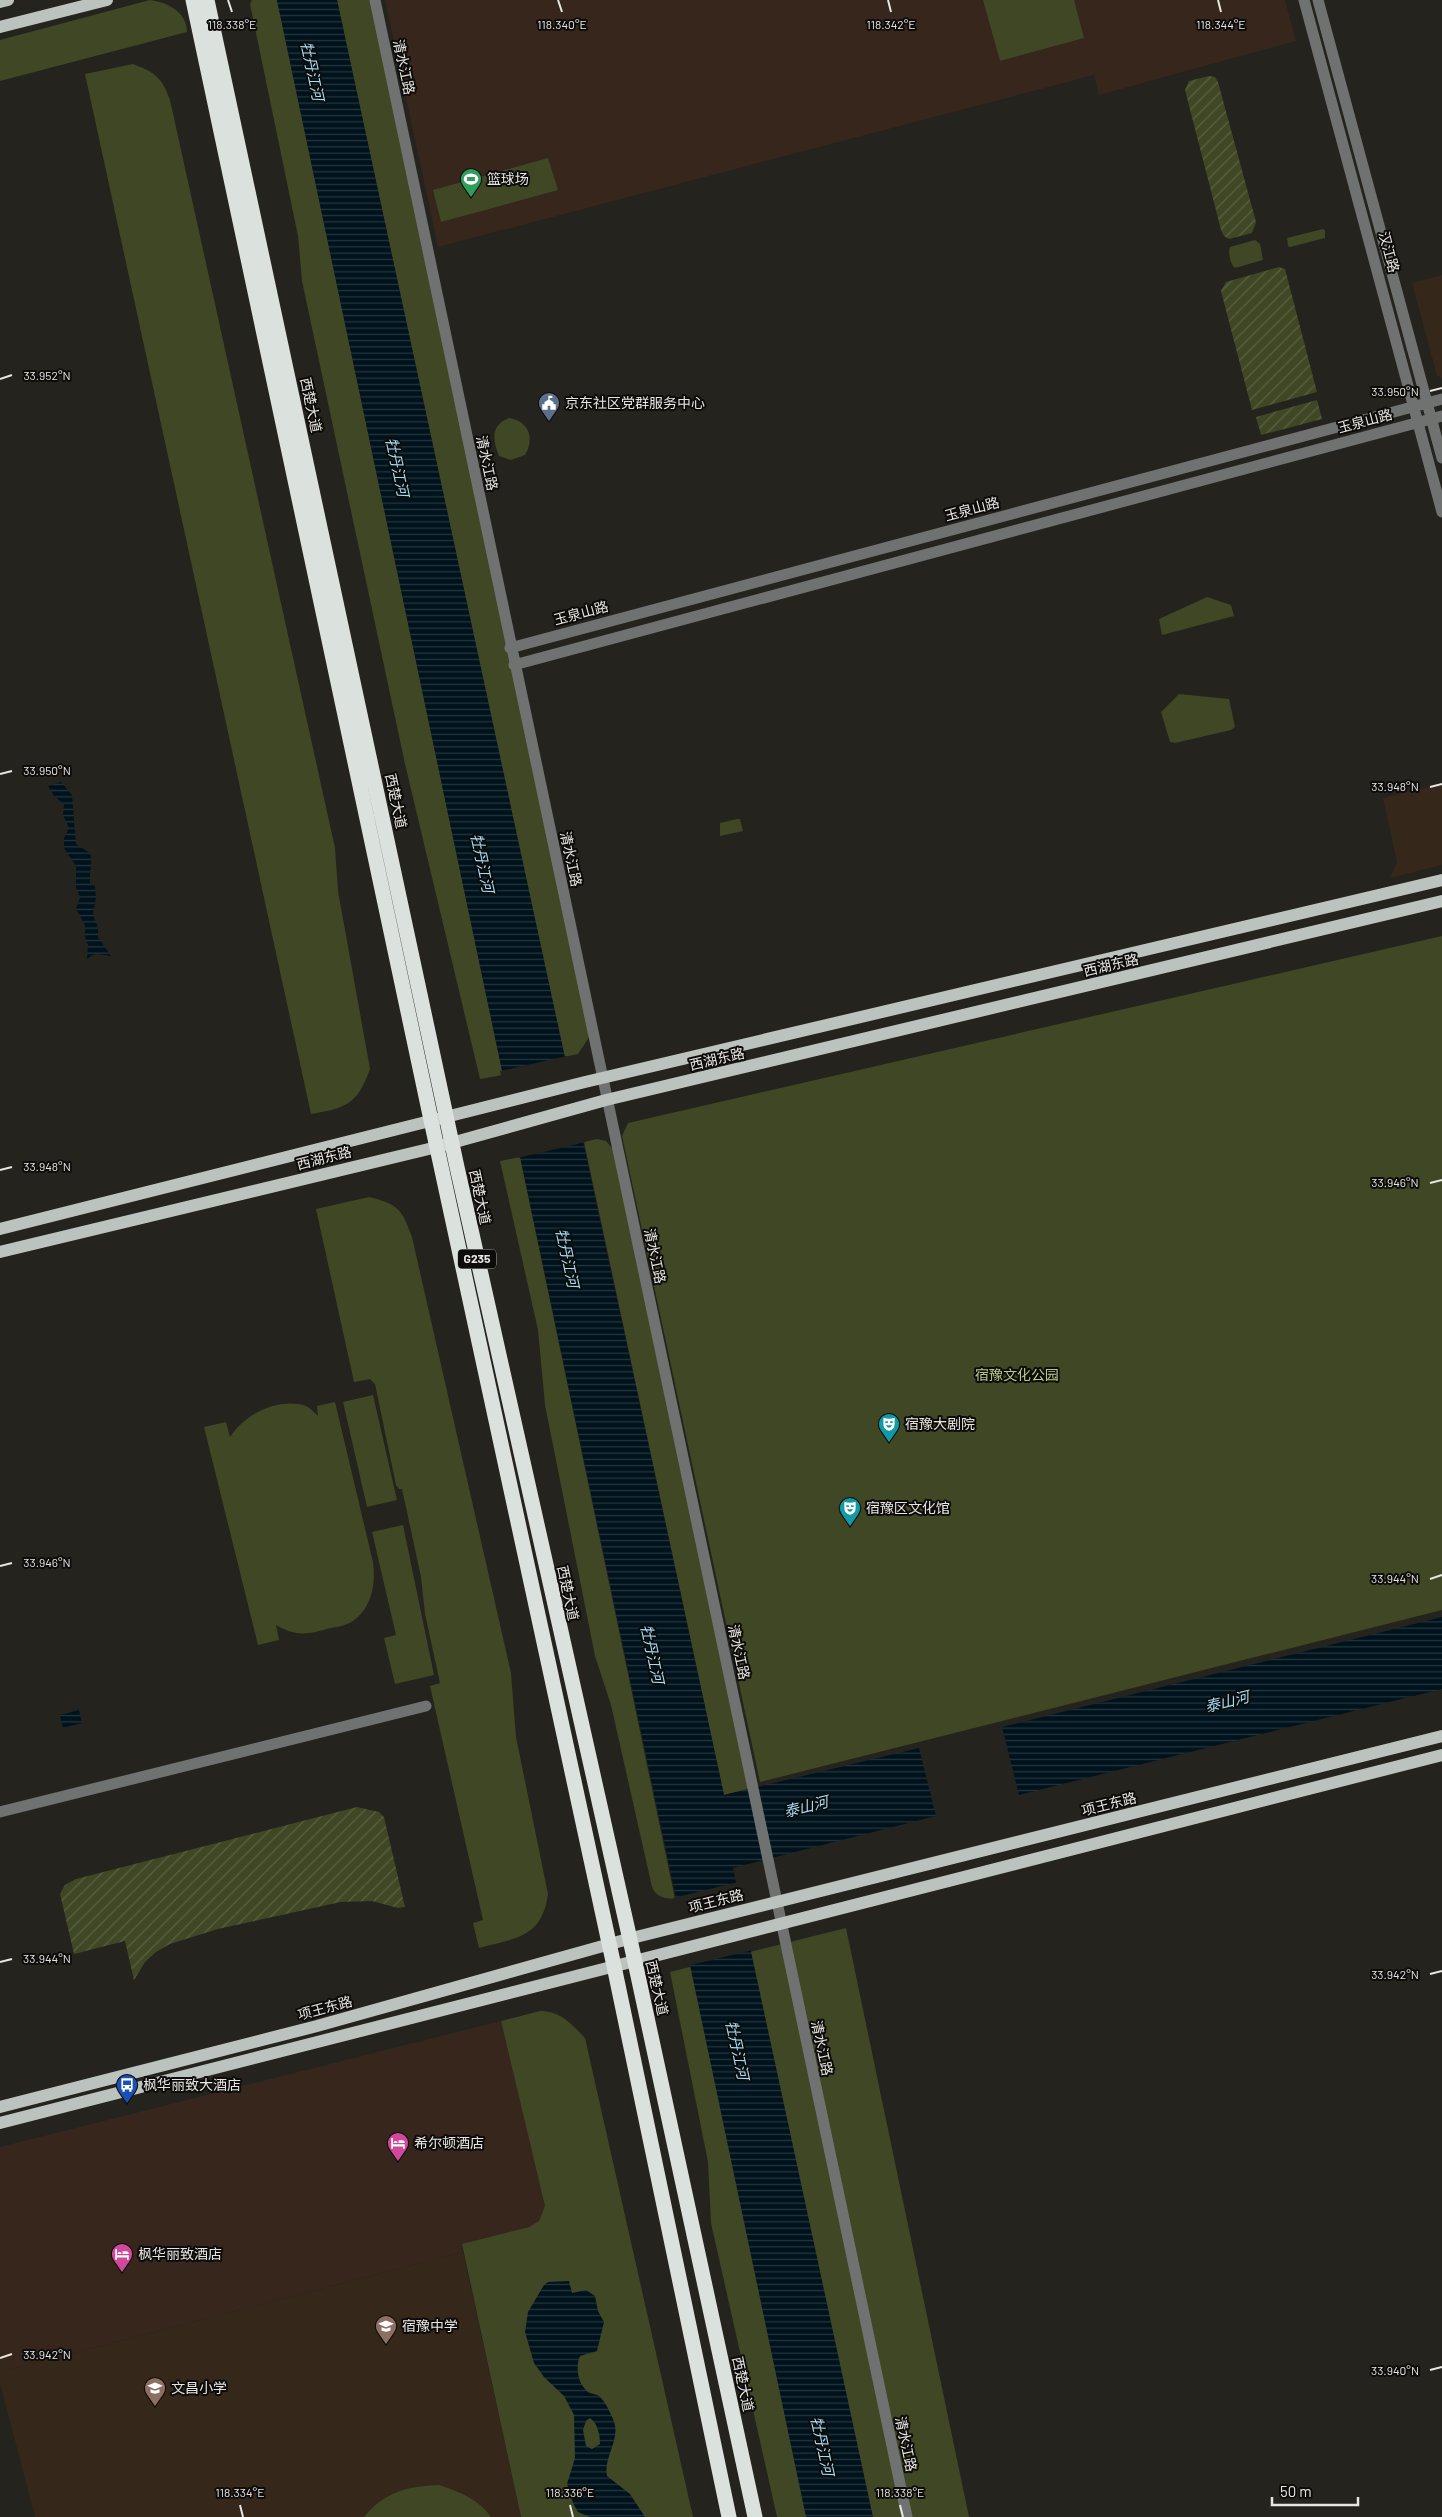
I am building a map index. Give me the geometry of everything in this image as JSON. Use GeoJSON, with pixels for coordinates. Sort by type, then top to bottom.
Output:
{"type":"FeatureCollection","features":[{"type":"Feature","properties":{"kind":"highway","name":"G235"},"geometry":{"type":"LineString","coordinates":[[193,0],[431,1120],[614,1966],[729,2517]]}},
{"type":"Feature","properties":{"kind":"highway","name":"西楚大道"},"geometry":{"type":"LineString","coordinates":[[207,0],[446,1116],[628,1939],[635,1962],[755,2517]]}},
{"type":"Feature","properties":{"kind":"main road"},"geometry":{"type":"LineString","coordinates":[[0,2],[8,0]]}},
{"type":"Feature","properties":{"kind":"main road"},"geometry":{"type":"LineString","coordinates":[[0,27],[107,0]]}},
{"type":"Feature","properties":{"kind":"main road","name":"西湖东路"},"geometry":{"type":"LineString","coordinates":[[0,1229],[585,1082],[1442,880]]}},
{"type":"Feature","properties":{"kind":"main road","name":"西湖东路"},"geometry":{"type":"LineString","coordinates":[[0,1252],[437,1146],[606,1100],[1442,901]]}},
{"type":"Feature","properties":{"kind":"main road","name":"项王东路"},"geometry":{"type":"LineString","coordinates":[[0,2107],[317,2026],[628,1939],[1442,1736]]}},
{"type":"Feature","properties":{"kind":"main road"},"geometry":{"type":"LineString","coordinates":[[0,2123],[1442,1755]]}},
{"type":"Feature","properties":{"kind":"street","name":"清水江路"},"geometry":{"type":"LineString","coordinates":[[375,0],[510,648],[907,2517]]}},
{"type":"Feature","properties":{"kind":"street","name":"汉江路"},"geometry":{"type":"LineString","coordinates":[[1304,0],[1442,512]]}},
{"type":"Feature","properties":{"kind":"street","name":"汉江路"},"geometry":{"type":"LineString","coordinates":[[1318,0],[1427,403],[1437,417],[1442,458]]}},
{"type":"Feature","properties":{"kind":"street","name":"玉泉山路"},"geometry":{"type":"LineString","coordinates":[[510,648],[1442,399]]}},
{"type":"Feature","properties":{"kind":"street","name":"玉泉山路"},"geometry":{"type":"LineString","coordinates":[[514,665],[1437,417]]}},
{"type":"Feature","properties":{"kind":"street"},"geometry":{"type":"LineString","coordinates":[[0,1812],[426,1706]]}},
{"type":"Feature","properties":{"kind":"shaded area"},"geometry":{"type":"Polygon","coordinates":[[[385,0],[1285,0],[1296,41],[1099,95],[1094,75],[438,247],[385,0]]]}},
{"type":"Feature","properties":{"kind":"shaded area"},"geometry":{"type":"Polygon","coordinates":[[[1442,275],[1442,378],[1437,376],[1412,283],[1442,275]]]}},
{"type":"Feature","properties":{"kind":"shaded area"},"geometry":{"type":"Polygon","coordinates":[[[1442,784],[1442,865],[1390,878],[1397,862],[1383,798],[1442,784]]]}},
{"type":"Feature","properties":{"kind":"shaded area"},"geometry":{"type":"Polygon","coordinates":[[[501,2021],[546,2206],[539,2221],[529,2227],[462,2244],[463,2252],[0,2372],[0,2147],[501,2021]]]}},
{"type":"Feature","properties":{"kind":"shaded area","name":"宿豫中学"},"geometry":{"type":"Polygon","coordinates":[[[463,2252],[521,2517],[35,2517],[0,2383],[0,2372],[463,2252]]]}},
{"type":"Feature","properties":{"kind":"green space"},"geometry":{"type":"Polygon","coordinates":[[[150,0],[163,3],[175,9],[184,19],[187,32],[0,81],[0,40],[150,0]]]}},
{"type":"Feature","properties":{"kind":"green space"},"geometry":{"type":"Polygon","coordinates":[[[252,0],[277,0],[503,1075],[480,1079],[405,764],[302,281],[298,236],[250,4],[252,0]]]}},
{"type":"Feature","properties":{"kind":"green space"},"geometry":{"type":"Polygon","coordinates":[[[337,0],[371,0],[589,1031],[588,1039],[578,1054],[564,1057],[337,0]]]}},
{"type":"Feature","properties":{"kind":"green space"},"geometry":{"type":"Polygon","coordinates":[[[983,0],[1074,0],[1084,38],[1000,61],[983,0]]]}},
{"type":"Feature","properties":{"kind":"green space"},"geometry":{"type":"Polygon","coordinates":[[[133,64],[156,76],[164,86],[170,100],[335,848],[338,891],[370,1069],[360,1090],[349,1103],[333,1110],[311,1114],[85,74],[133,64]]]}},
{"type":"Feature","properties":{"kind":"green space"},"geometry":{"type":"Polygon","coordinates":[[[1209,76],[1215,77],[1218,82],[1256,222],[1252,233],[1229,239],[1224,236],[1221,230],[1185,90],[1189,81],[1209,76]]]}},
{"type":"Feature","properties":{"kind":"green space"},"geometry":{"type":"Polygon","coordinates":[[[548,158],[558,190],[441,222],[433,190],[548,158]]]}},
{"type":"Feature","properties":{"kind":"green space"},"geometry":{"type":"Polygon","coordinates":[[[1325,230],[1325,238],[1288,246],[1287,238],[1325,230]]]}},
{"type":"Feature","properties":{"kind":"green space"},"geometry":{"type":"Polygon","coordinates":[[[1255,240],[1260,244],[1263,260],[1235,268],[1230,258],[1230,247],[1255,240]]]}},
{"type":"Feature","properties":{"kind":"green space"},"geometry":{"type":"Polygon","coordinates":[[[1279,267],[1285,269],[1317,392],[1252,410],[1221,291],[1226,282],[1279,267]]]}},
{"type":"Feature","properties":{"kind":"green space"},"geometry":{"type":"Polygon","coordinates":[[[1317,400],[1322,419],[1261,435],[1256,417],[1317,400]]]}},
{"type":"Feature","properties":{"kind":"green space"},"geometry":{"type":"Polygon","coordinates":[[[509,418],[521,423],[528,431],[530,437],[525,455],[511,460],[499,456],[494,438],[499,424],[509,418]]]}},
{"type":"Feature","properties":{"kind":"green space"},"geometry":{"type":"Polygon","coordinates":[[[1207,597],[1231,605],[1234,616],[1162,635],[1159,619],[1207,597]]]}},
{"type":"Feature","properties":{"kind":"green space"},"geometry":{"type":"Polygon","coordinates":[[[1179,694],[1229,699],[1235,727],[1231,730],[1175,743],[1170,742],[1161,712],[1179,694]]]}},
{"type":"Feature","properties":{"kind":"green space"},"geometry":{"type":"Polygon","coordinates":[[[740,819],[743,831],[720,836],[720,823],[740,819]]]}},
{"type":"Feature","properties":{"kind":"green space","name":"宿豫文化公园"},"geometry":{"type":"Polygon","coordinates":[[[1442,936],[1442,1610],[760,1782],[622,1136],[628,1123],[1442,936]]]}},
{"type":"Feature","properties":{"kind":"green space"},"geometry":{"type":"Polygon","coordinates":[[[597,1139],[606,1141],[613,1149],[748,1789],[724,1795],[584,1142],[597,1139]]]}},
{"type":"Feature","properties":{"kind":"green space"},"geometry":{"type":"Polygon","coordinates":[[[520,1157],[675,1899],[664,1898],[654,1891],[652,1887],[611,1705],[595,1656],[545,1405],[538,1330],[500,1161],[520,1157]]]}},
{"type":"Feature","properties":{"kind":"green space"},"geometry":{"type":"Polygon","coordinates":[[[369,1197],[387,1202],[398,1209],[412,1237],[511,1673],[516,1737],[548,1894],[545,1909],[540,1920],[533,1928],[516,1938],[479,1948],[473,1923],[483,1920],[430,1686],[440,1683],[425,1614],[421,1577],[402,1489],[399,1489],[396,1485],[375,1384],[370,1379],[354,1382],[316,1209],[369,1197]]]}},
{"type":"Feature","properties":{"kind":"green space"},"geometry":{"type":"Polygon","coordinates":[[[373,1395],[397,1500],[367,1507],[343,1402],[373,1395]]]}},
{"type":"Feature","properties":{"kind":"green space"},"geometry":{"type":"Polygon","coordinates":[[[335,1402],[373,1562],[374,1578],[371,1594],[365,1609],[353,1621],[347,1624],[301,1633],[295,1633],[276,1625],[279,1640],[258,1645],[204,1427],[226,1422],[230,1437],[244,1421],[274,1406],[295,1404],[306,1406],[318,1416],[317,1406],[335,1402]]]}},
{"type":"Feature","properties":{"kind":"green space"},"geometry":{"type":"Polygon","coordinates":[[[403,1525],[434,1675],[395,1684],[384,1638],[396,1635],[372,1532],[403,1525]]]}},
{"type":"Feature","properties":{"kind":"green space"},"geometry":{"type":"Polygon","coordinates":[[[357,1807],[379,1812],[384,1817],[405,1907],[398,1908],[372,1901],[341,1902],[218,1929],[170,1944],[156,1952],[145,1962],[134,1980],[125,1941],[74,1954],[60,1894],[65,1885],[76,1879],[357,1807]]]}},
{"type":"Feature","properties":{"kind":"green space"},"geometry":{"type":"Polygon","coordinates":[[[846,1928],[969,2517],[777,2517],[711,2223],[708,2162],[670,1972],[846,1928]]]}},
{"type":"Feature","properties":{"kind":"green space"},"geometry":{"type":"Polygon","coordinates":[[[540,2011],[560,2016],[585,2038],[693,2517],[521,2517],[462,2244],[529,2227],[539,2221],[545,2206],[501,2021],[540,2011]]]}},
{"type":"Feature","properties":{"kind":"green space"},"geometry":{"type":"Polygon","coordinates":[[[439,2485],[461,2493],[475,2501],[491,2517],[364,2517],[372,2508],[397,2492],[417,2487],[439,2485]]]}},
{"type":"Feature","properties":{"kind":"water"},"geometry":{"type":"Polygon","coordinates":[[[277,0],[337,0],[724,1795],[919,1748],[936,1816],[733,1868],[873,2517],[806,2517],[277,0]]]}},
{"type":"Feature","properties":{"kind":"water"},"geometry":{"type":"Polygon","coordinates":[[[61,782],[72,795],[76,844],[90,853],[90,884],[95,886],[96,898],[93,914],[98,928],[98,937],[111,956],[92,955],[87,960],[88,945],[85,937],[85,925],[76,909],[80,897],[76,888],[76,866],[64,848],[64,838],[69,828],[63,815],[64,804],[54,796],[48,786],[61,782]]]}},
{"type":"Feature","properties":{"kind":"water","name":"泰山河"},"geometry":{"type":"Polygon","coordinates":[[[1442,1617],[1442,1689],[1019,1795],[1002,1727],[1442,1617]]]}},
{"type":"Feature","properties":{"kind":"water"},"geometry":{"type":"Polygon","coordinates":[[[79,1710],[82,1723],[63,1728],[60,1715],[79,1710]]]}},
{"type":"Feature","properties":{"kind":"water"},"geometry":{"type":"Polygon","coordinates":[[[569,2281],[572,2293],[586,2290],[595,2296],[598,2311],[604,2322],[597,2351],[580,2356],[578,2376],[582,2385],[589,2393],[599,2396],[613,2419],[615,2434],[606,2469],[607,2476],[630,2494],[645,2517],[590,2517],[578,2512],[573,2503],[567,2484],[575,2458],[574,2415],[564,2396],[544,2377],[534,2363],[525,2332],[528,2312],[544,2285],[548,2282],[569,2281]],[[590,2418],[586,2421],[583,2430],[586,2446],[592,2449],[600,2444],[600,2437],[595,2423],[590,2418]]]}},
{"type":"Feature","properties":{"kind":"pier"},"geometry":{"type":"Polygon","coordinates":[[[567,1056],[586,1142],[518,1158],[500,1071],[567,1056]]]}},
{"type":"Feature","properties":{"kind":"pier"},"geometry":{"type":"Polygon","coordinates":[[[738,1882],[753,1950],[687,1966],[673,1898],[738,1882]]]}},
{"type":"Feature","properties":{"kind":"place","name":"篮球场"},"geometry":{"type":"Point","coordinates":[471,198]}},
{"type":"Feature","properties":{"kind":"place","name":"京东社区党群服务中心"},"geometry":{"type":"Point","coordinates":[549,422]}},
{"type":"Feature","properties":{"kind":"place","name":"宿豫大剧院"},"geometry":{"type":"Point","coordinates":[889,1443]}},
{"type":"Feature","properties":{"kind":"place","name":"宿豫区文化馆"},"geometry":{"type":"Point","coordinates":[850,1527]}},
{"type":"Feature","properties":{"kind":"place","name":"枫华丽致大酒店"},"geometry":{"type":"Point","coordinates":[127,2104]}},
{"type":"Feature","properties":{"kind":"place","name":"希尔顿酒店"},"geometry":{"type":"Point","coordinates":[398,2162]}},
{"type":"Feature","properties":{"kind":"place","name":"枫华丽致酒店"},"geometry":{"type":"Point","coordinates":[122,2273]}},
{"type":"Feature","properties":{"kind":"place","name":"宿豫中学"},"geometry":{"type":"Point","coordinates":[386,2345]}},
{"type":"Feature","properties":{"kind":"place","name":"文昌小学"},"geometry":{"type":"Point","coordinates":[155,2407]}},
{"type":"Feature","properties":{"kind":"water label","name":"牡丹江河"},"geometry":{"type":"Point","coordinates":[312,71]}},
{"type":"Feature","properties":{"kind":"water label","name":"牡丹江河"},"geometry":{"type":"Point","coordinates":[397,467]}},
{"type":"Feature","properties":{"kind":"water label","name":"牡丹江河"},"geometry":{"type":"Point","coordinates":[482,863]}},
{"type":"Feature","properties":{"kind":"water label","name":"牡丹江河"},"geometry":{"type":"Point","coordinates":[567,1258]}},
{"type":"Feature","properties":{"kind":"water label","name":"牡丹江河"},"geometry":{"type":"Point","coordinates":[652,1654]}},
{"type":"Feature","properties":{"kind":"water label","name":"牡丹江河"},"geometry":{"type":"Point","coordinates":[737,2050]}},
{"type":"Feature","properties":{"kind":"water label","name":"牡丹江河"},"geometry":{"type":"Point","coordinates":[822,2446]}}]}
